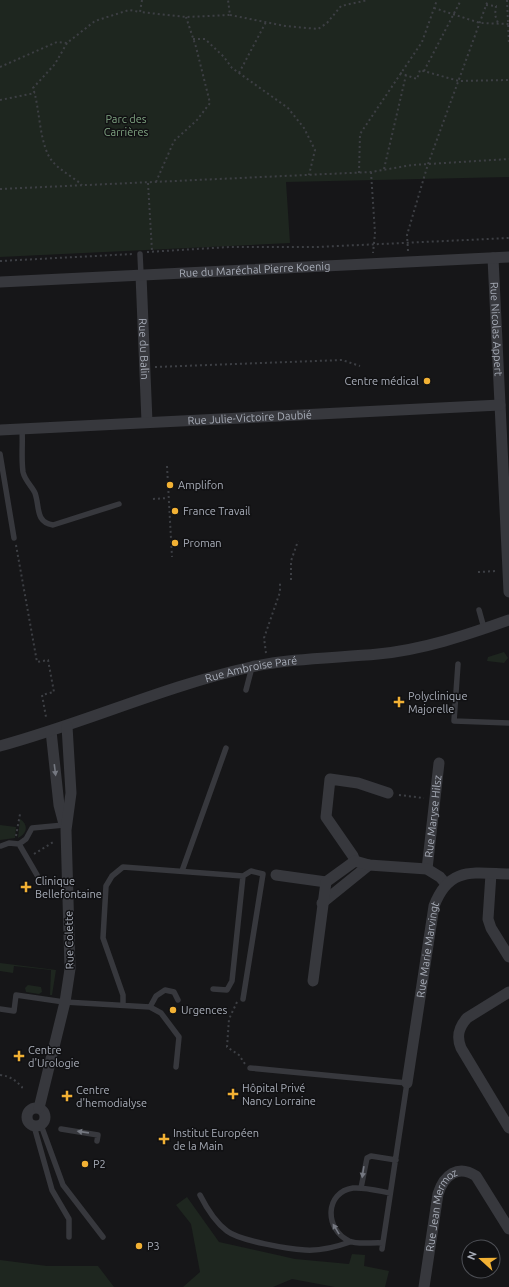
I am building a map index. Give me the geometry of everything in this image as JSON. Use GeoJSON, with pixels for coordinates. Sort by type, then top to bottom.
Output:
{"type":"FeatureCollection","features":[{"type":"Feature","properties":{"kind":"street","name":"Rue du Maréchal Pierre Koenig"},"geometry":{"type":"LineString","coordinates":[[0,282],[509,257]]}},
{"type":"Feature","properties":{"kind":"street","name":"Rue Nicolas Appert"},"geometry":{"type":"LineString","coordinates":[[493,258],[509,592]]}},
{"type":"Feature","properties":{"kind":"street","name":"Rue du Balin"},"geometry":{"type":"LineString","coordinates":[[141,275],[146,368],[147,422]]}},
{"type":"Feature","properties":{"kind":"street","name":"Rue Julie-Victoire Daubié"},"geometry":{"type":"LineString","coordinates":[[0,430],[500,405]]}},
{"type":"Feature","properties":{"kind":"street","name":"Rue Ambroise Paré"},"geometry":{"type":"LineString","coordinates":[[0,746],[67,726],[131,703],[222,674],[267,664],[407,650],[434,644],[509,620]]}},
{"type":"Feature","properties":{"kind":"street","name":"Rue Colette"},"geometry":{"type":"LineString","coordinates":[[37,1126],[45,1120],[46,1116],[45,1112],[39,1108],[64,1002],[70,969],[65,828],[71,793],[67,726]]}},
{"type":"Feature","properties":{"kind":"street","name":"Rue Colette"},"geometry":{"type":"LineString","coordinates":[[51,731],[59,805],[65,828]]}},
{"type":"Feature","properties":{"kind":"street","name":"Rue Maryse Hilsz"},"geometry":{"type":"LineString","coordinates":[[427,869],[439,763]]}},
{"type":"Feature","properties":{"kind":"street"},"geometry":{"type":"LineString","coordinates":[[355,861],[326,817],[330,779],[358,783],[388,794]]}},
{"type":"Feature","properties":{"kind":"street"},"geometry":{"type":"LineString","coordinates":[[355,861],[369,865],[427,869],[440,877],[446,884]]}},
{"type":"Feature","properties":{"kind":"street"},"geometry":{"type":"LineString","coordinates":[[313,980],[326,882],[355,861]]}},
{"type":"Feature","properties":{"kind":"street"},"geometry":{"type":"LineString","coordinates":[[322,904],[369,865]]}},
{"type":"Feature","properties":{"kind":"street","name":"Rue Marie Marvingt"},"geometry":{"type":"LineString","coordinates":[[407,1083],[434,906],[438,895],[446,884],[455,877],[469,872],[509,874]]}},
{"type":"Feature","properties":{"kind":"street"},"geometry":{"type":"LineString","coordinates":[[491,874],[488,919],[491,928],[509,957]]}},
{"type":"Feature","properties":{"kind":"street"},"geometry":{"type":"LineString","coordinates":[[276,875],[326,882]]}},
{"type":"Feature","properties":{"kind":"street"},"geometry":{"type":"LineString","coordinates":[[509,992],[467,1018],[462,1023],[458,1036],[461,1048],[509,1128]]}},
{"type":"Feature","properties":{"kind":"street","name":"Rue Jean Mermoz"},"geometry":{"type":"LineString","coordinates":[[424,1287],[438,1194],[442,1182],[448,1176],[461,1171],[469,1172],[476,1176],[509,1230]]}},
{"type":"Feature","properties":{"kind":"lane"},"geometry":{"type":"LineString","coordinates":[[140,254],[141,275]]}},
{"type":"Feature","properties":{"kind":"lane"},"geometry":{"type":"LineString","coordinates":[[22,429],[23,473],[29,486],[34,492],[41,520],[45,523],[53,525],[119,504]]}},
{"type":"Feature","properties":{"kind":"lane"},"geometry":{"type":"LineString","coordinates":[[0,454],[14,538]]}},
{"type":"Feature","properties":{"kind":"lane"},"geometry":{"type":"LineString","coordinates":[[479,610],[484,628]]}},
{"type":"Feature","properties":{"kind":"lane"},"geometry":{"type":"LineString","coordinates":[[458,664],[454,720],[509,723]]}},
{"type":"Feature","properties":{"kind":"lane"},"geometry":{"type":"LineString","coordinates":[[246,690],[252,667]]}},
{"type":"Feature","properties":{"kind":"lane"},"geometry":{"type":"LineString","coordinates":[[182,870],[226,748]]}},
{"type":"Feature","properties":{"kind":"lane"},"geometry":{"type":"LineString","coordinates":[[1,846],[17,843],[26,839],[32,828],[65,828]]}},
{"type":"Feature","properties":{"kind":"lane"},"geometry":{"type":"LineString","coordinates":[[17,843],[38,875]]}},
{"type":"Feature","properties":{"kind":"lane"},"geometry":{"type":"LineString","coordinates":[[122,1005],[123,995],[103,938],[106,886],[112,876],[123,867],[182,870],[243,876],[251,871],[263,874],[243,999]]}},
{"type":"Feature","properties":{"kind":"lane"},"geometry":{"type":"LineString","coordinates":[[213,989],[227,990],[232,981],[243,876]]}},
{"type":"Feature","properties":{"kind":"lane"},"geometry":{"type":"LineString","coordinates":[[150,1007],[156,996],[165,990],[174,992],[178,1000]]}},
{"type":"Feature","properties":{"kind":"lane"},"geometry":{"type":"LineString","coordinates":[[0,1009],[14,1011],[16,995],[64,1002],[150,1007],[161,1013],[180,1037],[176,1067]]}},
{"type":"Feature","properties":{"kind":"lane"},"geometry":{"type":"LineString","coordinates":[[173,1027],[176,1020]]}},
{"type":"Feature","properties":{"kind":"lane"},"geometry":{"type":"LineString","coordinates":[[250,1068],[407,1083],[382,1249]]}},
{"type":"Feature","properties":{"kind":"lane"},"geometry":{"type":"LineString","coordinates":[[37,1126],[52,1190],[69,1219],[69,1237]]}},
{"type":"Feature","properties":{"kind":"lane"},"geometry":{"type":"LineString","coordinates":[[37,1126],[64,1185],[103,1238]]}},
{"type":"Feature","properties":{"kind":"lane"},"geometry":{"type":"LineString","coordinates":[[61,1129],[98,1135],[97,1141]]}},
{"type":"Feature","properties":{"kind":"lane"},"geometry":{"type":"LineString","coordinates":[[361,1188],[367,1158],[371,1156],[396,1160]]}},
{"type":"Feature","properties":{"kind":"lane"},"geometry":{"type":"LineString","coordinates":[[350,1242],[337,1233],[333,1227],[331,1213],[336,1198],[350,1189],[361,1188],[390,1193]]}},
{"type":"Feature","properties":{"kind":"lane"},"geometry":{"type":"LineString","coordinates":[[200,1195],[217,1223],[229,1233],[244,1239],[305,1250],[326,1248],[350,1242],[383,1243]]}},
{"type":"Feature","properties":{"kind":"path"},"geometry":{"type":"LineString","coordinates":[[140,12],[142,0]]}},
{"type":"Feature","properties":{"kind":"path"},"geometry":{"type":"LineString","coordinates":[[228,0],[230,15]]}},
{"type":"Feature","properties":{"kind":"path"},"geometry":{"type":"LineString","coordinates":[[83,185],[52,162],[47,151],[33,88],[55,64],[67,43],[95,21],[129,10],[186,17],[230,15],[266,22],[318,28],[327,23],[341,6],[368,0]]}},
{"type":"Feature","properties":{"kind":"path"},"geometry":{"type":"LineString","coordinates":[[359,173],[360,134],[422,42],[437,0]]}},
{"type":"Feature","properties":{"kind":"path"},"geometry":{"type":"LineString","coordinates":[[424,71],[461,0]]}},
{"type":"Feature","properties":{"kind":"path"},"geometry":{"type":"LineString","coordinates":[[409,262],[407,235],[428,164],[488,0]]}},
{"type":"Feature","properties":{"kind":"path"},"geometry":{"type":"LineString","coordinates":[[507,0],[509,45]]}},
{"type":"Feature","properties":{"kind":"path"},"geometry":{"type":"LineString","coordinates":[[486,5],[496,6],[498,24]]}},
{"type":"Feature","properties":{"kind":"path"},"geometry":{"type":"LineString","coordinates":[[434,8],[454,16],[480,23],[508,24]]}},
{"type":"Feature","properties":{"kind":"path"},"geometry":{"type":"LineString","coordinates":[[155,182],[174,141],[197,120],[210,103],[186,17]]}},
{"type":"Feature","properties":{"kind":"path"},"geometry":{"type":"LineString","coordinates":[[239,73],[266,22]]}},
{"type":"Feature","properties":{"kind":"path"},"geometry":{"type":"LineString","coordinates":[[193,39],[205,39],[224,57],[232,68],[288,108],[304,128],[315,150],[309,175]]}},
{"type":"Feature","properties":{"kind":"path"},"geometry":{"type":"LineString","coordinates":[[0,67],[57,42],[67,43]]}},
{"type":"Feature","properties":{"kind":"path"},"geometry":{"type":"LineString","coordinates":[[400,73],[417,79],[420,70],[459,81],[509,80]]}},
{"type":"Feature","properties":{"kind":"path"},"geometry":{"type":"LineString","coordinates":[[384,169],[406,75]]}},
{"type":"Feature","properties":{"kind":"path"},"geometry":{"type":"LineString","coordinates":[[0,100],[35,93]]}},
{"type":"Feature","properties":{"kind":"path"},"geometry":{"type":"LineString","coordinates":[[0,189],[359,173],[428,164],[509,159]]}},
{"type":"Feature","properties":{"kind":"path"},"geometry":{"type":"LineString","coordinates":[[371,172],[375,233],[372,244],[373,253]]}},
{"type":"Feature","properties":{"kind":"path"},"geometry":{"type":"LineString","coordinates":[[148,183],[152,252],[230,247],[317,247],[509,238]]}},
{"type":"Feature","properties":{"kind":"path"},"geometry":{"type":"LineString","coordinates":[[0,261],[140,254]]}},
{"type":"Feature","properties":{"kind":"path"},"geometry":{"type":"LineString","coordinates":[[146,368],[342,360],[360,366]]}},
{"type":"Feature","properties":{"kind":"path"},"geometry":{"type":"LineString","coordinates":[[167,466],[172,557]]}},
{"type":"Feature","properties":{"kind":"path"},"geometry":{"type":"LineString","coordinates":[[153,500],[168,498]]}},
{"type":"Feature","properties":{"kind":"path"},"geometry":{"type":"LineString","coordinates":[[14,538],[36,662],[48,660],[54,692],[42,695],[46,717]]}},
{"type":"Feature","properties":{"kind":"path"},"geometry":{"type":"LineString","coordinates":[[291,580],[290,560],[298,541]]}},
{"type":"Feature","properties":{"kind":"path"},"geometry":{"type":"LineString","coordinates":[[478,572],[492,571]]}},
{"type":"Feature","properties":{"kind":"path"},"geometry":{"type":"LineString","coordinates":[[267,664],[264,638],[280,592],[280,581]]}},
{"type":"Feature","properties":{"kind":"path"},"geometry":{"type":"LineString","coordinates":[[388,794],[435,799]]}},
{"type":"Feature","properties":{"kind":"path"},"geometry":{"type":"LineString","coordinates":[[17,843],[20,814]]}},
{"type":"Feature","properties":{"kind":"path"},"geometry":{"type":"LineString","coordinates":[[28,858],[56,841]]}},
{"type":"Feature","properties":{"kind":"path"},"geometry":{"type":"LineString","coordinates":[[243,999],[236,1003],[230,1015],[227,1047],[239,1055],[245,1065],[250,1068]]}},
{"type":"Feature","properties":{"kind":"path"},"geometry":{"type":"LineString","coordinates":[[0,1075],[8,1076],[17,1081],[22,1087],[22,1091]]}},
{"type":"Feature","properties":{"kind":"green space","name":"Parc des Carrières"},"geometry":{"type":"Polygon","coordinates":[[[0,0],[509,0],[509,177],[286,182],[290,243],[0,257],[0,0]]]}},
{"type":"Feature","properties":{"kind":"green space"},"geometry":{"type":"Polygon","coordinates":[[[504,652],[508,658],[504,663],[487,661],[488,657],[504,652]]]}},
{"type":"Feature","properties":{"kind":"green space"},"geometry":{"type":"Polygon","coordinates":[[[20,819],[25,824],[26,829],[25,832],[18,838],[20,819]]]}},
{"type":"Feature","properties":{"kind":"green space"},"geometry":{"type":"Polygon","coordinates":[[[0,825],[16,827],[15,838],[0,840],[0,825]]]}},
{"type":"Feature","properties":{"kind":"green space"},"geometry":{"type":"Polygon","coordinates":[[[0,963],[56,970],[52,995],[50,995],[51,970],[14,966],[13,973],[0,971],[0,963]]]}},
{"type":"Feature","properties":{"kind":"green space"},"geometry":{"type":"Polygon","coordinates":[[[28,985],[41,987],[42,992],[39,994],[26,992],[25,988],[28,985]]]}},
{"type":"Feature","properties":{"kind":"green space"},"geometry":{"type":"Polygon","coordinates":[[[187,1197],[219,1242],[295,1259],[349,1264],[352,1254],[365,1255],[364,1266],[389,1271],[385,1287],[335,1287],[292,1279],[273,1287],[183,1287],[200,1272],[191,1224],[176,1205],[187,1197]]]}},
{"type":"Feature","properties":{"kind":"green space"},"geometry":{"type":"Polygon","coordinates":[[[0,1260],[47,1266],[98,1266],[114,1287],[0,1287],[0,1260]]]}},
{"type":"Feature","properties":{"kind":"place","name":"Centre médical"},"geometry":{"type":"Point","coordinates":[427,381]}},
{"type":"Feature","properties":{"kind":"place","name":"Amplifon"},"geometry":{"type":"Point","coordinates":[170,485]}},
{"type":"Feature","properties":{"kind":"place","name":"France Travail"},"geometry":{"type":"Point","coordinates":[175,511]}},
{"type":"Feature","properties":{"kind":"place","name":"Proman"},"geometry":{"type":"Point","coordinates":[175,543]}},
{"type":"Feature","properties":{"kind":"place","name":"Polyclinique Majorelle"},"geometry":{"type":"Point","coordinates":[399,702]}},
{"type":"Feature","properties":{"kind":"place","name":"Clinique Bellefontaine"},"geometry":{"type":"Point","coordinates":[26,887]}},
{"type":"Feature","properties":{"kind":"place","name":"Urgences"},"geometry":{"type":"Point","coordinates":[173,1010]}},
{"type":"Feature","properties":{"kind":"place","name":"Centre d'Urologie"},"geometry":{"type":"Point","coordinates":[19,1056]}},
{"type":"Feature","properties":{"kind":"place","name":"Hôpital Privé Nancy Lorraine"},"geometry":{"type":"Point","coordinates":[233,1094]}},
{"type":"Feature","properties":{"kind":"place","name":"Centre d'hemodialyse"},"geometry":{"type":"Point","coordinates":[67,1096]}},
{"type":"Feature","properties":{"kind":"place","name":"Institut Européen de la Main"},"geometry":{"type":"Point","coordinates":[164,1139]}},
{"type":"Feature","properties":{"kind":"place","name":"P2"},"geometry":{"type":"Point","coordinates":[85,1164]}},
{"type":"Feature","properties":{"kind":"place","name":"P3"},"geometry":{"type":"Point","coordinates":[139,1246]}}]}
